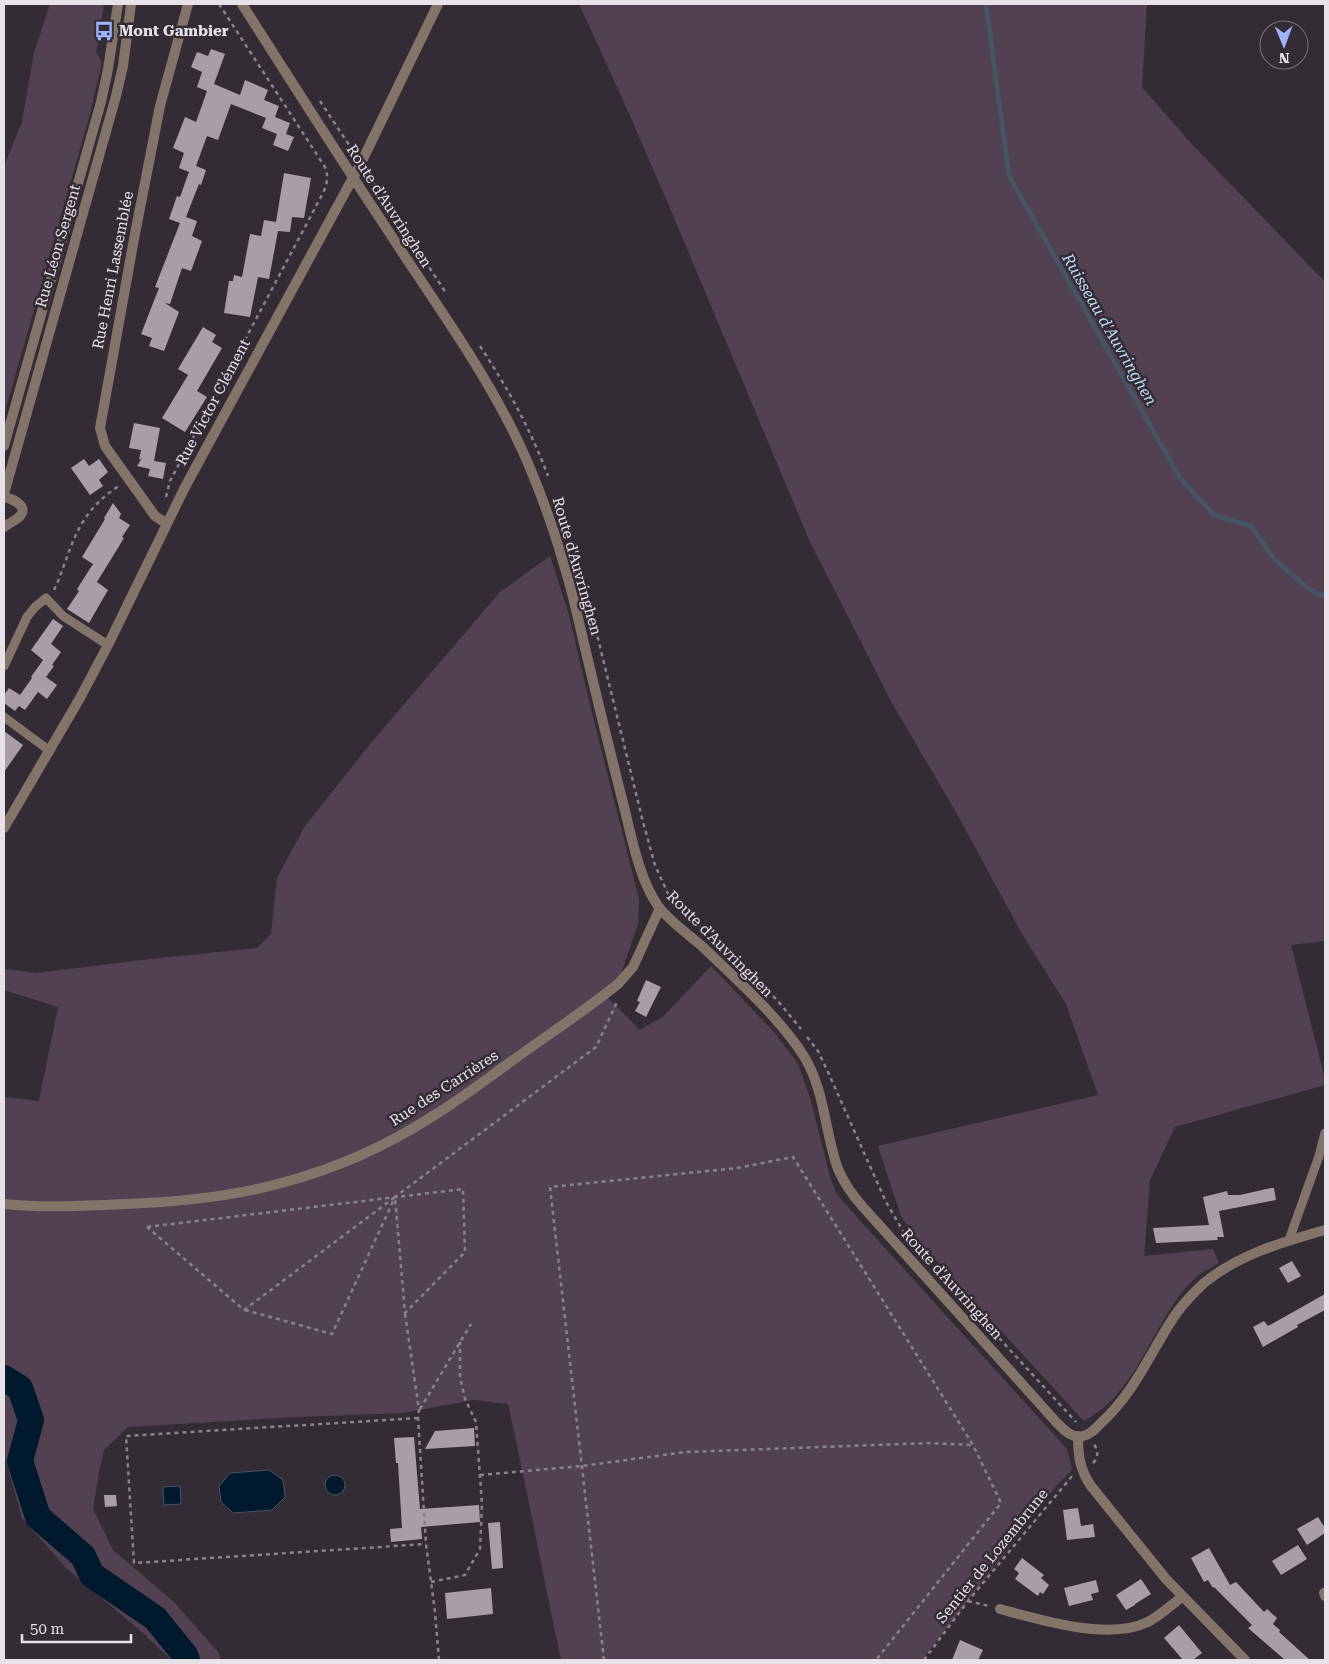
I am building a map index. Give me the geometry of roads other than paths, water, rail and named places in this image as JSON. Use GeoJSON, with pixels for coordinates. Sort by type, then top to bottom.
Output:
{"type":"FeatureCollection","features":[{"type":"Feature","properties":{"kind":"street","name":"Rue Léon Sergent"},"geometry":{"type":"LineString","coordinates":[[4,446],[101,102],[118,4]]}},
{"type":"Feature","properties":{"kind":"street","name":"Rue Léon Sergent"},"geometry":{"type":"LineString","coordinates":[[4,527],[20,517],[22,510],[22,505],[18,501],[4,496],[116,96],[123,66],[131,4]]}},
{"type":"Feature","properties":{"kind":"street","name":"Rue Henri Lassemblée"},"geometry":{"type":"LineString","coordinates":[[166,523],[155,516],[106,446],[101,434],[101,422],[159,112],[169,68],[188,4]]}},
{"type":"Feature","properties":{"kind":"street","name":"Route d'Auvringhen"},"geometry":{"type":"LineString","coordinates":[[242,4],[484,379],[514,432],[550,520],[569,582],[640,866],[651,894],[660,908],[705,949],[756,1000],[802,1053],[811,1069],[819,1091],[839,1171],[859,1204],[1057,1423],[1068,1433],[1083,1436]]}},
{"type":"Feature","properties":{"kind":"street","name":"Rue Victor Clément"},"geometry":{"type":"LineString","coordinates":[[4,828],[50,751],[108,645],[136,591],[166,523],[361,163],[438,4]]}},
{"type":"Feature","properties":{"kind":"street","name":"Rue des Carrières"},"geometry":{"type":"LineString","coordinates":[[4,1204],[30,1207],[65,1207],[164,1202],[223,1195],[269,1187],[343,1163],[403,1134],[447,1107],[618,984],[633,967],[660,908]]}},
{"type":"Feature","properties":{"kind":"street"},"geometry":{"type":"LineString","coordinates":[[1244,1660],[1182,1597],[1128,1532],[1092,1486],[1082,1469],[1078,1453],[1083,1436],[1104,1421],[1122,1401],[1140,1376],[1170,1323],[1196,1291],[1212,1277],[1262,1250],[1325,1230]]}},
{"type":"Feature","properties":{"kind":"street"},"geometry":{"type":"LineString","coordinates":[[1000,1609],[1084,1628],[1118,1630],[1147,1622],[1182,1597]]}},
{"type":"Feature","properties":{"kind":"lane"},"geometry":{"type":"LineString","coordinates":[[4,666],[27,617],[46,598],[63,616],[108,645]]}},
{"type":"Feature","properties":{"kind":"lane"},"geometry":{"type":"LineString","coordinates":[[4,717],[50,751]]}},
{"type":"Feature","properties":{"kind":"lane"},"geometry":{"type":"LineString","coordinates":[[1289,1240],[1319,1156],[1325,1133]]}},
{"type":"Feature","properties":{"kind":"water"},"geometry":{"type":"Polygon","coordinates":[[[269,1470],[283,1480],[285,1497],[272,1510],[233,1513],[221,1502],[219,1486],[230,1473],[269,1470]]]}},
{"type":"Feature","properties":{"kind":"water"},"geometry":{"type":"Polygon","coordinates":[[[335,1475],[342,1478],[345,1485],[342,1492],[335,1495],[328,1492],[325,1485],[328,1478],[335,1475]]]}},
{"type":"Feature","properties":{"kind":"water"},"geometry":{"type":"Polygon","coordinates":[[[180,1486],[181,1504],[164,1505],[163,1487],[180,1486]]]}},
{"type":"Feature","properties":{"kind":"waterway","name":"Ruisseau d'Auvringhen"},"geometry":{"type":"LineString","coordinates":[[986,4],[1009,176],[1180,478],[1214,515],[1251,526],[1275,560],[1309,589],[1325,597]]}},
{"type":"Feature","properties":{"kind":"waterway"},"geometry":{"type":"LineString","coordinates":[[4,1378],[20,1388],[31,1420],[20,1461],[38,1517],[83,1556],[92,1575],[155,1618],[187,1660]]}},
{"type":"Feature","properties":{"kind":"place","name":"Mont Gambier"},"geometry":{"type":"Point","coordinates":[104,31]}}]}
